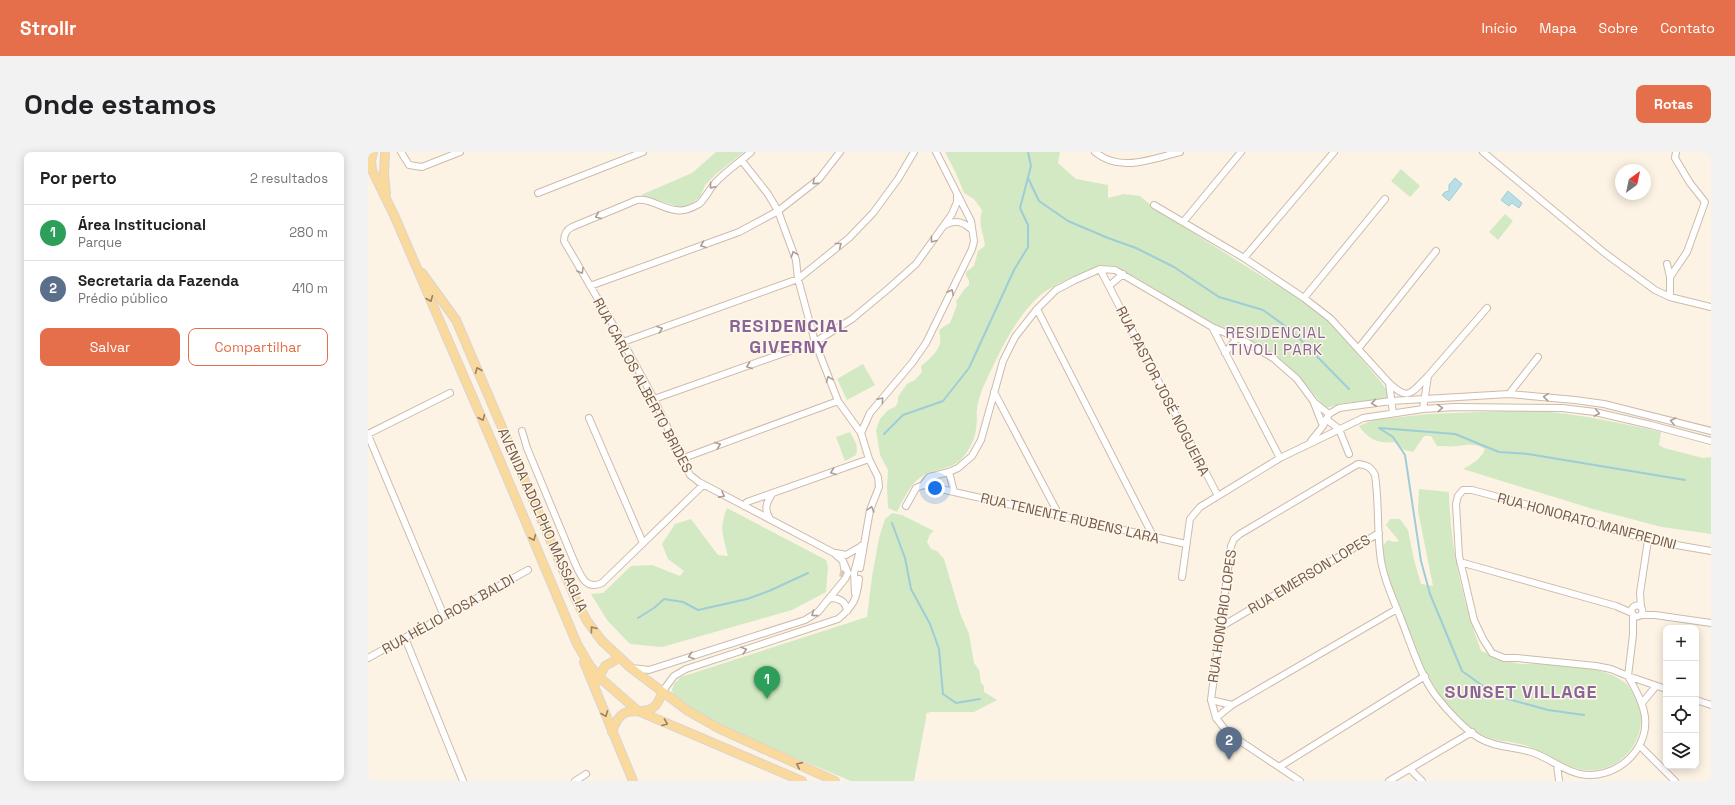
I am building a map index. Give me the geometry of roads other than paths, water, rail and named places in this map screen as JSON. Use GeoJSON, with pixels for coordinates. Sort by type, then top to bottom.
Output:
{"type":"FeatureCollection","features":[{"type":"Feature","properties":{"kind":"main road","name":"AVENIDA ADOLPHO MASSAGLIA"},"geometry":{"type":"LineString","coordinates":[[373,152],[370,169],[387,200],[415,263],[578,644],[590,666],[599,677],[638,711],[802,781]]}},
{"type":"Feature","properties":{"kind":"main road","name":"AVENIDA ADOLPHO MASSAGLIA"},"geometry":{"type":"LineString","coordinates":[[385,152],[384,175],[387,200]]}},
{"type":"Feature","properties":{"kind":"main road","name":"AVENIDA ADOLPHO MASSAGLIA"},"geometry":{"type":"LineString","coordinates":[[415,263],[456,320],[576,600],[587,621],[602,641],[631,668],[688,711],[720,729],[835,781]]}},
{"type":"Feature","properties":{"kind":"main road"},"geometry":{"type":"LineString","coordinates":[[578,644],[612,732],[634,781]]}},
{"type":"Feature","properties":{"kind":"main road"},"geometry":{"type":"LineString","coordinates":[[598,697],[596,688],[599,677],[605,666],[619,658]]}},
{"type":"Feature","properties":{"kind":"main road"},"geometry":{"type":"LineString","coordinates":[[612,732],[619,716],[628,711],[646,711],[654,707],[662,692]]}},
{"type":"Feature","properties":{"kind":"street"},"geometry":{"type":"LineString","coordinates":[[401,152],[409,165],[422,167],[460,152]]}},
{"type":"Feature","properties":{"kind":"street"},"geometry":{"type":"LineString","coordinates":[[538,193],[642,152]]}},
{"type":"Feature","properties":{"kind":"street"},"geometry":{"type":"LineString","coordinates":[[751,152],[742,161],[768,194],[778,211],[796,260],[798,279],[815,342],[838,402],[861,433],[869,459],[878,477],[879,487],[870,510],[860,568]]}},
{"type":"Feature","properties":{"kind":"street"},"geometry":{"type":"LineString","coordinates":[[590,286],[739,232],[778,211],[819,180],[840,152]]}},
{"type":"Feature","properties":{"kind":"street"},"geometry":{"type":"LineString","coordinates":[[861,433],[870,413],[912,363],[926,343],[972,249],[974,241],[971,221],[936,152]]}},
{"type":"Feature","properties":{"kind":"street"},"geometry":{"type":"LineString","coordinates":[[1095,152],[1106,160],[1127,164],[1180,152]]}},
{"type":"Feature","properties":{"kind":"street"},"geometry":{"type":"LineString","coordinates":[[1184,222],[1241,152]]}},
{"type":"Feature","properties":{"kind":"street"},"geometry":{"type":"LineString","coordinates":[[1244,258],[1334,152]]}},
{"type":"Feature","properties":{"kind":"street"},"geometry":{"type":"LineString","coordinates":[[1483,152],[1612,258],[1655,290],[1670,297],[1711,307]]}},
{"type":"Feature","properties":{"kind":"street"},"geometry":{"type":"LineString","coordinates":[[1670,277],[1687,252],[1705,202],[1675,158],[1676,152]]}},
{"type":"Feature","properties":{"kind":"street"},"geometry":{"type":"LineString","coordinates":[[623,342],[798,279],[849,238],[873,213],[898,179],[914,153]]}},
{"type":"Feature","properties":{"kind":"street","name":"RUA CARLOS ALBERTO BRIDES"},"geometry":{"type":"LineString","coordinates":[[742,161],[718,180],[710,188],[701,202],[684,211],[664,208],[648,200],[637,200],[572,227],[566,231],[564,241],[623,342],[654,399],[690,476],[703,485],[834,553],[841,559]]}},
{"type":"Feature","properties":{"kind":"street"},"geometry":{"type":"LineString","coordinates":[[654,399],[815,342],[852,319],[916,264],[955,208],[957,194]]}},
{"type":"Feature","properties":{"kind":"street"},"geometry":{"type":"LineString","coordinates":[[1304,298],[1385,199]]}},
{"type":"Feature","properties":{"kind":"street"},"geometry":{"type":"LineString","coordinates":[[1154,205],[1244,258],[1304,298],[1331,319],[1389,383],[1401,393],[1411,393],[1428,376],[1487,308]]}},
{"type":"Feature","properties":{"kind":"street"},"geometry":{"type":"LineString","coordinates":[[944,225],[953,221],[958,221],[967,225],[972,230]]}},
{"type":"Feature","properties":{"kind":"street"},"geometry":{"type":"LineString","coordinates":[[1358,349],[1436,252]]}},
{"type":"Feature","properties":{"kind":"street"},"geometry":{"type":"LineString","coordinates":[[1668,264],[1670,277],[1670,297]]}},
{"type":"Feature","properties":{"kind":"street"},"geometry":{"type":"LineString","coordinates":[[906,506],[916,488],[923,485],[929,477],[958,468],[972,456],[981,440],[1003,362],[1015,337],[1037,309],[1056,290],[1100,269],[1115,270],[1123,274],[1212,326],[1273,358],[1297,379],[1314,402],[1339,429],[1349,454]]}},
{"type":"Feature","properties":{"kind":"street","name":"RUA PASTOR JOSÉ NOGUEIRA"},"geometry":{"type":"LineString","coordinates":[[1100,269],[1218,496]]}},
{"type":"Feature","properties":{"kind":"street"},"geometry":{"type":"LineString","coordinates":[[1109,286],[1123,274]]}},
{"type":"Feature","properties":{"kind":"street"},"geometry":{"type":"LineString","coordinates":[[1037,309],[1154,536]]}},
{"type":"Feature","properties":{"kind":"street"},"geometry":{"type":"LineString","coordinates":[[1212,326],[1280,458]]}},
{"type":"Feature","properties":{"kind":"street"},"geometry":{"type":"LineString","coordinates":[[1225,353],[1237,338]]}},
{"type":"Feature","properties":{"kind":"street"},"geometry":{"type":"LineString","coordinates":[[1509,394],[1538,357]]}},
{"type":"Feature","properties":{"kind":"street"},"geometry":{"type":"LineString","coordinates":[[1423,409],[1428,376]]}},
{"type":"Feature","properties":{"kind":"street"},"geometry":{"type":"LineString","coordinates":[[1389,383],[1393,413]]}},
{"type":"Feature","properties":{"kind":"street"},"geometry":{"type":"LineString","coordinates":[[994,392],[1059,515]]}},
{"type":"Feature","properties":{"kind":"street"},"geometry":{"type":"LineString","coordinates":[[444,616],[368,435],[450,393]]}},
{"type":"Feature","properties":{"kind":"street"},"geometry":{"type":"LineString","coordinates":[[1309,443],[1323,426],[1328,416],[1339,408],[1391,401],[1509,394],[1604,404],[1711,431]]}},
{"type":"Feature","properties":{"kind":"street"},"geometry":{"type":"LineString","coordinates":[[681,459],[838,402]]}},
{"type":"Feature","properties":{"kind":"street"},"geometry":{"type":"LineString","coordinates":[[1314,402],[1323,426]]}},
{"type":"Feature","properties":{"kind":"street"},"geometry":{"type":"LineString","coordinates":[[1182,577],[1190,519],[1200,507],[1280,458],[1364,418],[1423,409],[1454,407],[1562,408],[1595,412],[1651,424],[1711,441]]}},
{"type":"Feature","properties":{"kind":"street"},"geometry":{"type":"LineString","coordinates":[[589,418],[643,543]]}},
{"type":"Feature","properties":{"kind":"street"},"geometry":{"type":"LineString","coordinates":[[522,431],[527,448],[574,561],[582,578],[589,585],[596,586],[602,583],[703,485]]}},
{"type":"Feature","properties":{"kind":"street"},"geometry":{"type":"LineString","coordinates":[[744,506],[747,502],[869,459]]}},
{"type":"Feature","properties":{"kind":"street","name":"RUA HONÓRIO LOPES"},"geometry":{"type":"LineString","coordinates":[[1216,718],[1211,700],[1219,628],[1231,546],[1234,539],[1358,464],[1367,465],[1372,469],[1375,475],[1379,533]]}},
{"type":"Feature","properties":{"kind":"street"},"geometry":{"type":"LineString","coordinates":[[949,472],[954,492]]}},
{"type":"Feature","properties":{"kind":"street","name":"RUA TENENTE RUBENS LARA"},"geometry":{"type":"LineString","coordinates":[[923,485],[1186,544]]}},
{"type":"Feature","properties":{"kind":"street","name":"RUA HONORATO MANFREDINI"},"geometry":{"type":"LineString","coordinates":[[1460,562],[1456,504],[1458,496],[1463,490],[1472,490],[1562,514],[1648,540],[1711,551]]}},
{"type":"Feature","properties":{"kind":"street"},"geometry":{"type":"LineString","coordinates":[[770,519],[766,512],[766,507],[772,494]]}},
{"type":"Feature","properties":{"kind":"street"},"geometry":{"type":"LineString","coordinates":[[856,599],[853,585],[854,573],[860,546],[867,528]]}},
{"type":"Feature","properties":{"kind":"street"},"geometry":{"type":"LineString","coordinates":[[1379,533],[1380,554],[1384,575],[1418,664],[1435,695],[1456,718],[1479,738],[1493,744],[1522,749],[1540,755],[1570,771],[1582,774],[1598,775],[1616,769],[1630,758],[1640,746],[1644,735],[1645,719],[1642,703],[1628,676],[1648,540]]}},
{"type":"Feature","properties":{"kind":"street","name":"RUA EMERSON LOPES"},"geometry":{"type":"LineString","coordinates":[[1219,628],[1379,533]]}},
{"type":"Feature","properties":{"kind":"street"},"geometry":{"type":"LineString","coordinates":[[834,553],[846,555],[855,551],[860,546]]}},
{"type":"Feature","properties":{"kind":"street"},"geometry":{"type":"LineString","coordinates":[[841,559],[844,568]]}},
{"type":"Feature","properties":{"kind":"street"},"geometry":{"type":"LineString","coordinates":[[631,668],[649,670],[805,620],[818,612],[845,579],[848,573],[846,566],[841,559]]}},
{"type":"Feature","properties":{"kind":"street"},"geometry":{"type":"LineString","coordinates":[[1663,688],[1596,666],[1504,658],[1492,653],[1474,620],[1460,562],[1616,606],[1655,615],[1711,623]]}},
{"type":"Feature","properties":{"kind":"street","name":"RUA HÉLIO ROSA BALDI"},"geometry":{"type":"LineString","coordinates":[[368,658],[528,570]]}},
{"type":"Feature","properties":{"kind":"street"},"geometry":{"type":"LineString","coordinates":[[839,585],[842,577]]}},
{"type":"Feature","properties":{"kind":"street"},"geometry":{"type":"LineString","coordinates":[[662,692],[674,676],[686,669],[838,618],[847,611],[856,599],[859,579]]}},
{"type":"Feature","properties":{"kind":"street"},"geometry":{"type":"LineString","coordinates":[[830,598],[840,599],[844,602],[847,611]]}},
{"type":"Feature","properties":{"kind":"street"},"geometry":{"type":"LineString","coordinates":[[1300,781],[1228,733],[1216,718],[1232,705],[1398,609]]}},
{"type":"Feature","properties":{"kind":"street"},"geometry":{"type":"LineString","coordinates":[[405,638],[463,781]]}},
{"type":"Feature","properties":{"kind":"street"},"geometry":{"type":"LineString","coordinates":[[1280,767],[1425,676]]}},
{"type":"Feature","properties":{"kind":"street"},"geometry":{"type":"LineString","coordinates":[[1642,703],[1656,686]]}},
{"type":"Feature","properties":{"kind":"street"},"geometry":{"type":"LineString","coordinates":[[1211,700],[1232,705]]}},
{"type":"Feature","properties":{"kind":"street"},"geometry":{"type":"LineString","coordinates":[[1699,701],[1711,705]]}},
{"type":"Feature","properties":{"kind":"street"},"geometry":{"type":"LineString","coordinates":[[1389,781],[1472,732]]}},
{"type":"Feature","properties":{"kind":"street"},"geometry":{"type":"LineString","coordinates":[[1640,746],[1675,781]]}},
{"type":"Feature","properties":{"kind":"street"},"geometry":{"type":"LineString","coordinates":[[1557,764],[1559,781]]}},
{"type":"Feature","properties":{"kind":"street"},"geometry":{"type":"LineString","coordinates":[[1410,769],[1422,781]]}},
{"type":"Feature","properties":{"kind":"street"},"geometry":{"type":"LineString","coordinates":[[575,781],[586,774]]}},
{"type":"Feature","properties":{"kind":"water"},"geometry":{"type":"Polygon","coordinates":[[[1455,178],[1462,184],[1449,201],[1442,195],[1449,191],[1449,185],[1455,178]]]}},
{"type":"Feature","properties":{"kind":"water"},"geometry":{"type":"Polygon","coordinates":[[[1508,191],[1522,203],[1519,208],[1512,203],[1509,206],[1501,200],[1508,191]]]}},
{"type":"Feature","properties":{"kind":"waterway"},"geometry":{"type":"LineString","coordinates":[[884,434],[903,415],[943,401],[969,368],[1014,270],[1028,247],[1028,225],[1020,208],[1031,166],[1028,152]]}},
{"type":"Feature","properties":{"kind":"waterway"},"geometry":{"type":"LineString","coordinates":[[1028,178],[1039,201],[1068,221],[1136,248],[1174,267],[1219,297],[1263,310],[1292,331],[1349,389]]}},
{"type":"Feature","properties":{"kind":"waterway"},"geometry":{"type":"LineString","coordinates":[[1379,428],[1393,437],[1405,455],[1421,561],[1430,594],[1462,671],[1497,696],[1548,710],[1584,715]]}},
{"type":"Feature","properties":{"kind":"waterway"},"geometry":{"type":"LineString","coordinates":[[1380,428],[1455,434],[1499,452],[1528,454],[1685,480]]}},
{"type":"Feature","properties":{"kind":"waterway"},"geometry":{"type":"LineString","coordinates":[[892,523],[905,558],[911,589],[930,624],[939,649],[943,694],[956,703],[980,699]]}},
{"type":"Feature","properties":{"kind":"waterway"},"geometry":{"type":"LineString","coordinates":[[638,618],[654,608],[664,599],[683,602],[698,610],[747,599],[769,591],[808,573]]}},
{"type":"Feature","properties":{"kind":"tunnel"},"geometry":{"type":"LineString","coordinates":[[842,577],[844,568]]}},
{"type":"Feature","properties":{"kind":"place","name":"Área Institucional"},"geometry":{"type":"Point","coordinates":[767,699]}},
{"type":"Feature","properties":{"kind":"place","name":"Secretaria da Fazenda"},"geometry":{"type":"Point","coordinates":[1229,760]}},
{"type":"Feature","properties":{"kind":"district","name":"RESIDENCIAL GIVERNY"},"geometry":{"type":"Point","coordinates":[789,336]}},
{"type":"Feature","properties":{"kind":"district","name":"RESIDENCIAL TIVOLI PARK"},"geometry":{"type":"Point","coordinates":[1276,342]}},
{"type":"Feature","properties":{"kind":"district","name":"SUNSET VILLAGE"},"geometry":{"type":"Point","coordinates":[1521,692]}}]}
